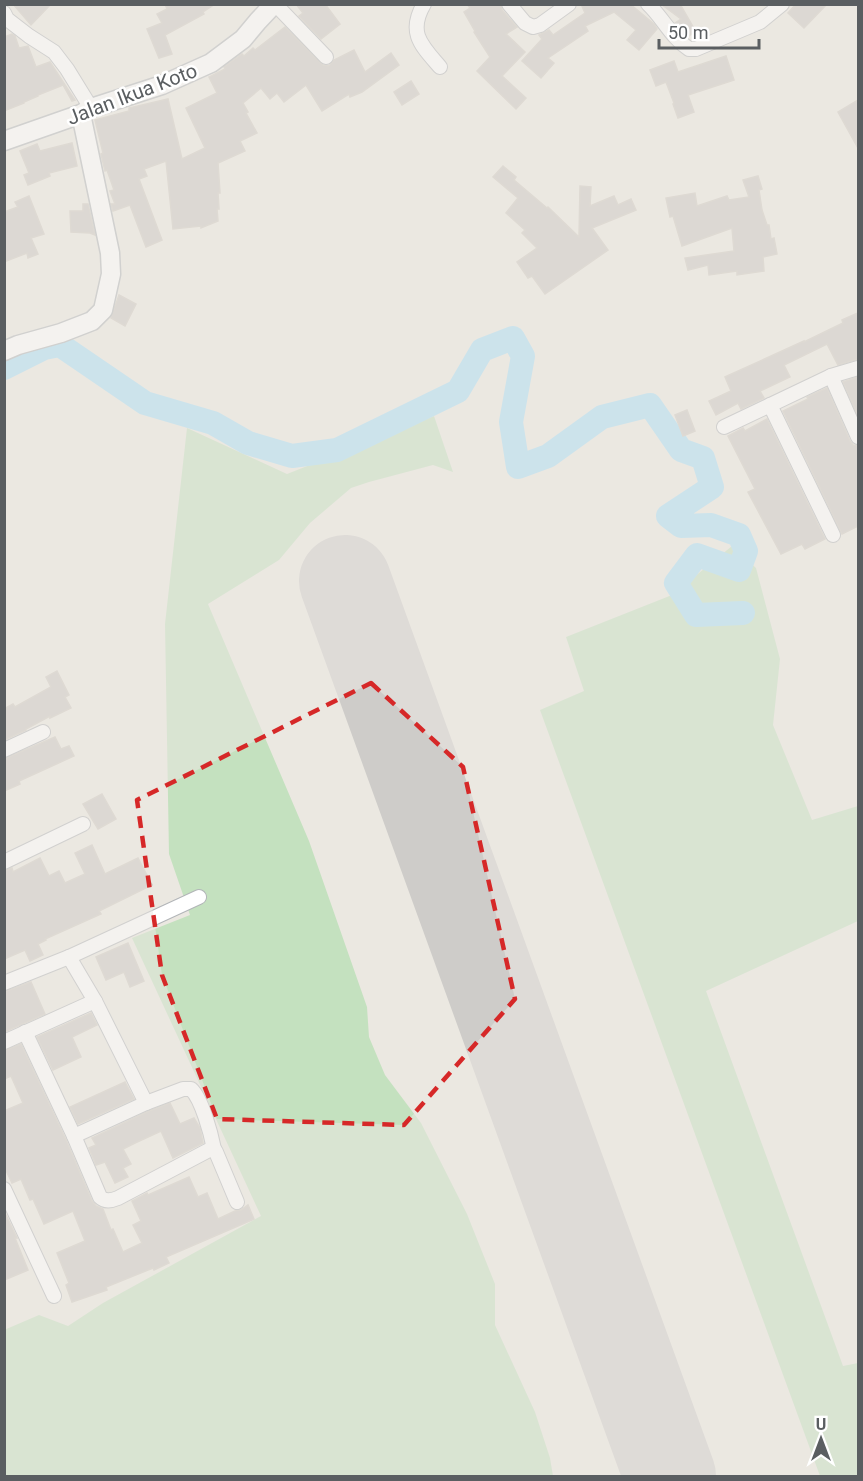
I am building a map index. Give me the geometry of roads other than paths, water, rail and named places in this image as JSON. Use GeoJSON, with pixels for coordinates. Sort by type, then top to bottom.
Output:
{"type":"FeatureCollection","features":[{"type":"Feature","properties":{"kind":"street"},"geometry":{"type":"LineString","coordinates":[[275,4],[326,57]]}},
{"type":"Feature","properties":{"kind":"street","name":"Jalan Ikua Koto"},"geometry":{"type":"LineString","coordinates":[[4,141],[162,85],[211,63],[243,39],[275,4]]}},
{"type":"Feature","properties":{"kind":"street"},"geometry":{"type":"LineString","coordinates":[[424,4],[416,28],[419,43],[440,68]]}},
{"type":"Feature","properties":{"kind":"street"},"geometry":{"type":"LineString","coordinates":[[509,4],[525,22],[533,27],[540,25],[569,4]]}},
{"type":"Feature","properties":{"kind":"street"},"geometry":{"type":"LineString","coordinates":[[648,4],[657,12],[672,34],[689,49],[696,49],[760,22],[782,4]]}},
{"type":"Feature","properties":{"kind":"street"},"geometry":{"type":"LineString","coordinates":[[4,351],[92,321],[103,310],[111,274],[110,253],[86,111],[67,69],[54,52],[5,17]]}},
{"type":"Feature","properties":{"kind":"street"},"geometry":{"type":"LineString","coordinates":[[724,427],[831,376],[858,368]]}},
{"type":"Feature","properties":{"kind":"street"},"geometry":{"type":"LineString","coordinates":[[831,376],[858,437]]}},
{"type":"Feature","properties":{"kind":"street"},"geometry":{"type":"LineString","coordinates":[[770,405],[833,535]]}},
{"type":"Feature","properties":{"kind":"street"},"geometry":{"type":"LineString","coordinates":[[4,750],[43,732]]}},
{"type":"Feature","properties":{"kind":"street"},"geometry":{"type":"LineString","coordinates":[[4,862],[83,824]]}},
{"type":"Feature","properties":{"kind":"street"},"geometry":{"type":"LineString","coordinates":[[4,983],[69,957],[199,897]]}},
{"type":"Feature","properties":{"kind":"street"},"geometry":{"type":"LineString","coordinates":[[69,957],[95,1001],[146,1102]]}},
{"type":"Feature","properties":{"kind":"street"},"geometry":{"type":"LineString","coordinates":[[4,1042],[95,1001]]}},
{"type":"Feature","properties":{"kind":"street"},"geometry":{"type":"LineString","coordinates":[[25,1032],[100,1197],[106,1200],[118,1198],[214,1149]]}},
{"type":"Feature","properties":{"kind":"street"},"geometry":{"type":"LineString","coordinates":[[74,1136],[146,1102],[183,1089],[193,1090],[210,1132],[214,1149],[237,1202]]}},
{"type":"Feature","properties":{"kind":"street"},"geometry":{"type":"LineString","coordinates":[[4,1189],[54,1296]]}},
{"type":"Feature","properties":{"kind":"waterway"},"geometry":{"type":"LineString","coordinates":[[4,368],[44,348],[60,345],[145,403],[213,423],[248,443],[292,456],[337,450],[458,391],[482,350],[513,338],[523,356],[511,422],[518,467],[548,456],[602,417],[650,405],[681,450],[703,458],[712,487],[668,516],[681,526],[711,525],[739,535],[746,551],[739,570],[697,555],[676,583],[696,615],[743,613]]}}]}
